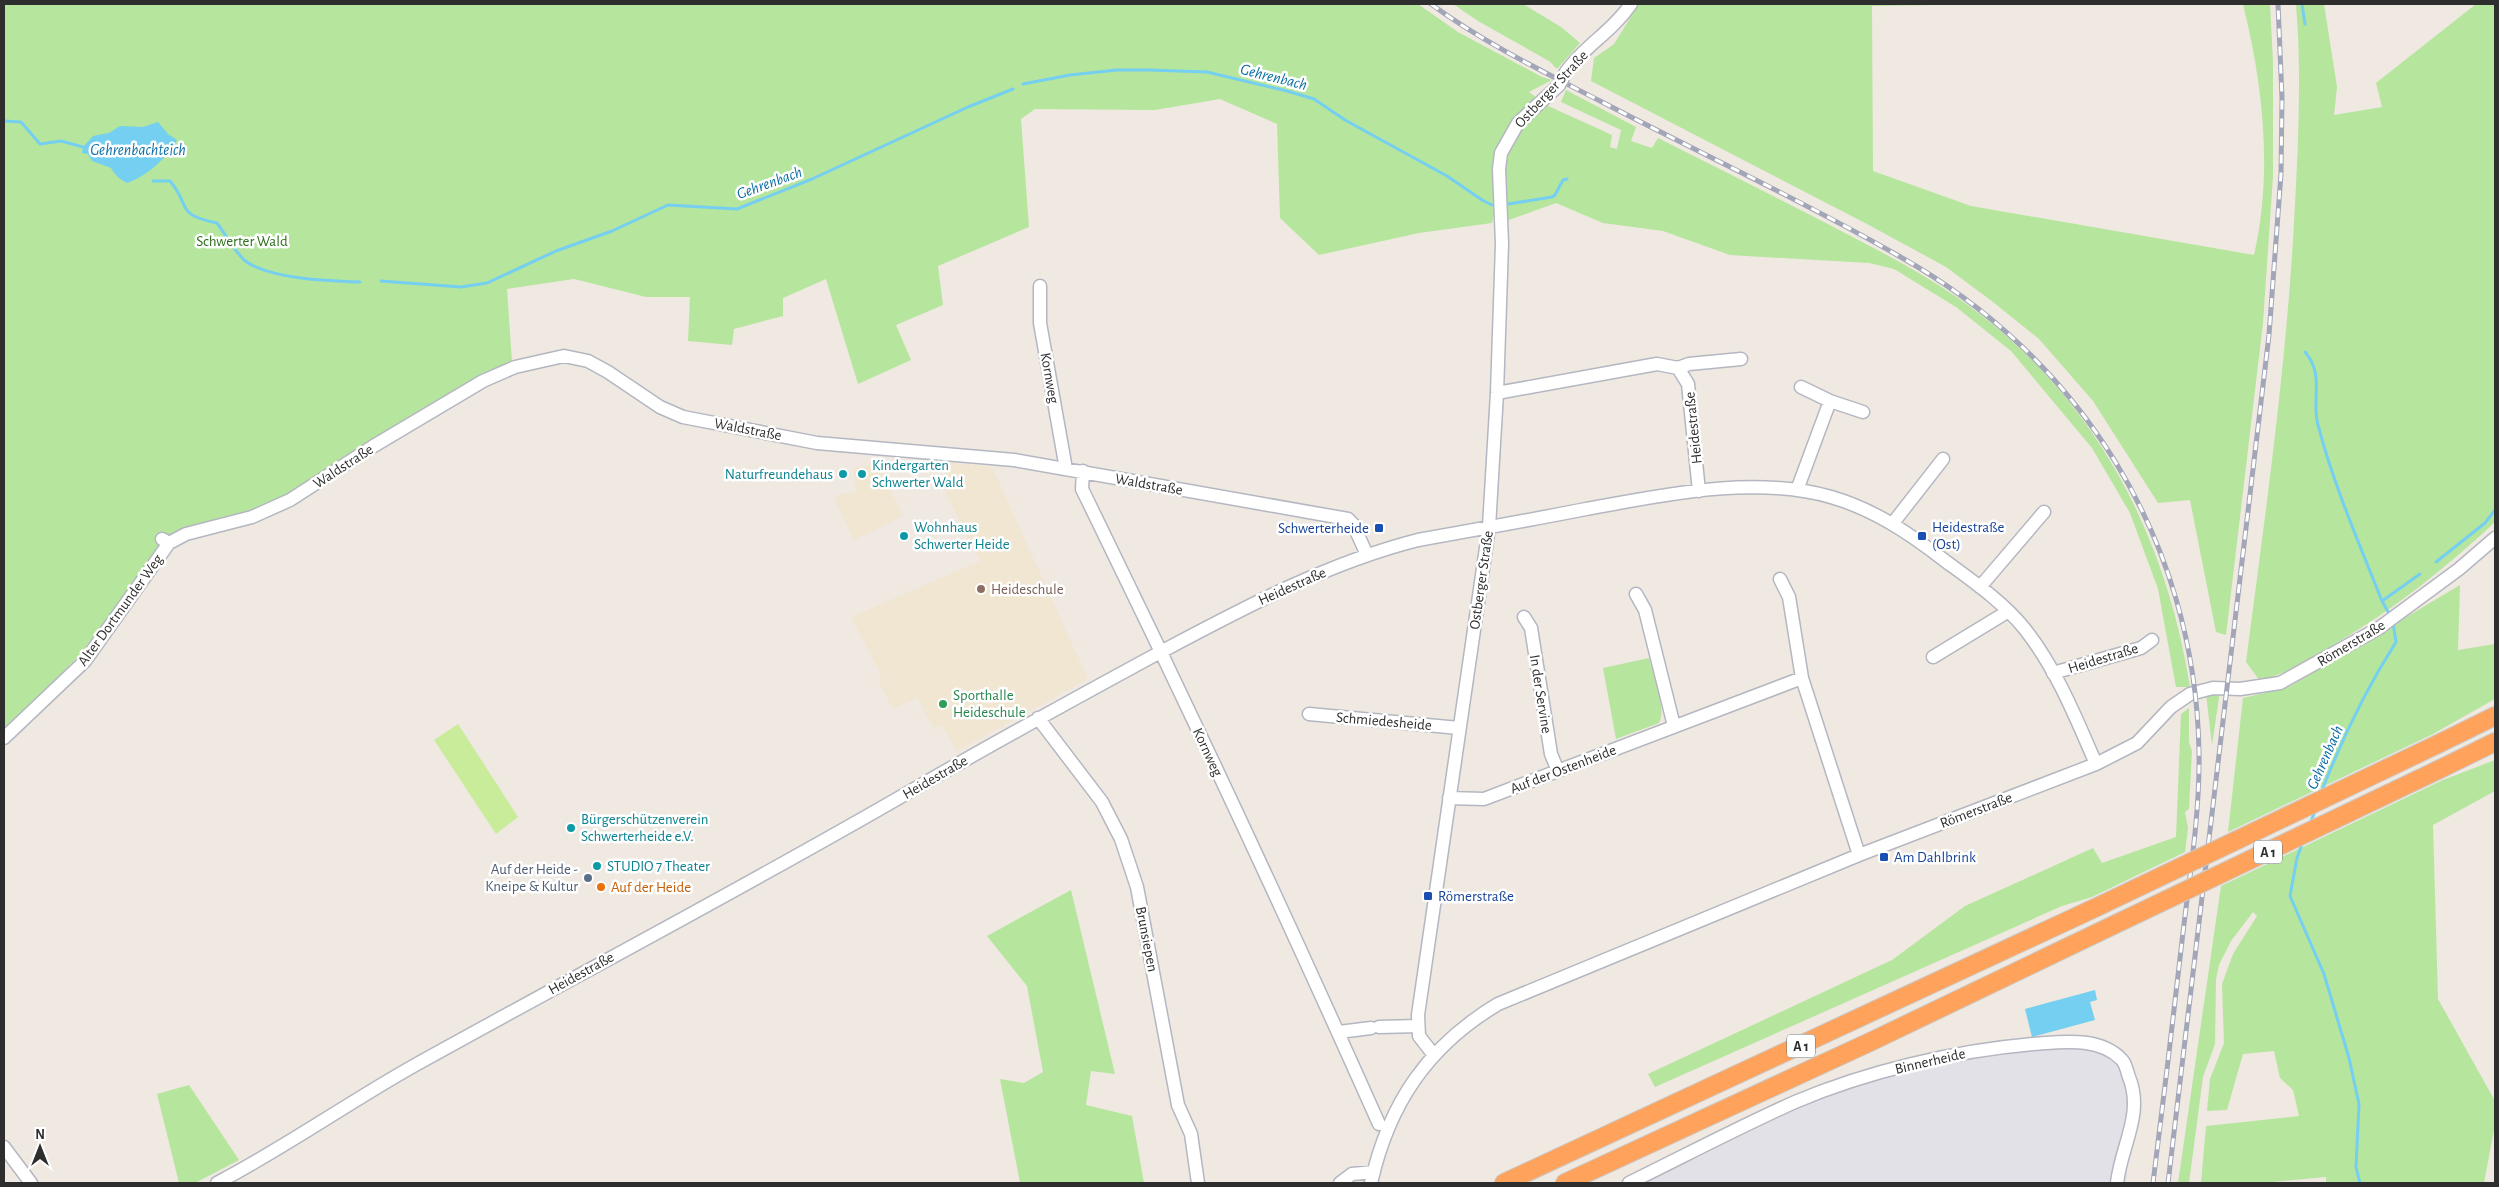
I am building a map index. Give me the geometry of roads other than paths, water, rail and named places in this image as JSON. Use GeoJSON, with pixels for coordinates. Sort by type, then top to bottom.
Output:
{"type":"FeatureCollection","features":[{"type":"Feature","properties":{"kind":"highway","name":"A 1"},"geometry":{"type":"LineString","coordinates":[[1504,1183],[2097,907],[2495,716]]}},
{"type":"Feature","properties":{"kind":"highway","name":"A 1"},"geometry":{"type":"LineString","coordinates":[[1565,1183],[1870,1042],[2495,742]]}},
{"type":"Feature","properties":{"kind":"street","name":"Ostberger Straße"},"geometry":{"type":"LineString","coordinates":[[1418,1026],[1489,527],[1497,393],[1502,244],[1499,169],[1501,153],[1518,123],[1559,85],[1572,62],[1620,20],[1631,4]]}},
{"type":"Feature","properties":{"kind":"street","name":"Kornweg"},"geometry":{"type":"LineString","coordinates":[[1040,286],[1040,323],[1066,469]]}},
{"type":"Feature","properties":{"kind":"street","name":"Waldstraße"},"geometry":{"type":"LineString","coordinates":[[166,541],[252,517],[290,500],[377,444],[483,381],[515,367],[564,356],[588,361],[608,372],[660,408],[683,416],[817,443],[1014,460],[1348,519],[1353,524],[1367,556]]}},
{"type":"Feature","properties":{"kind":"street"},"geometry":{"type":"LineString","coordinates":[[1497,393],[1657,364],[1678,368],[1689,364],[1741,359]]}},
{"type":"Feature","properties":{"kind":"street","name":"Heidestraße"},"geometry":{"type":"LineString","coordinates":[[1678,368],[1688,384],[1700,491]]}},
{"type":"Feature","properties":{"kind":"street"},"geometry":{"type":"LineString","coordinates":[[1801,388],[1830,401],[1863,412]]}},
{"type":"Feature","properties":{"kind":"street"},"geometry":{"type":"LineString","coordinates":[[1797,490],[1830,401]]}},
{"type":"Feature","properties":{"kind":"street"},"geometry":{"type":"LineString","coordinates":[[1893,523],[1943,459]]}},
{"type":"Feature","properties":{"kind":"street","name":"Kornweg"},"geometry":{"type":"LineString","coordinates":[[1083,471],[1082,489],[1162,652],[1339,1032],[1379,1124]]}},
{"type":"Feature","properties":{"kind":"street","name":"Heidestraße"},"geometry":{"type":"LineString","coordinates":[[217,1183],[416,1065],[833,836],[1038,718],[1274,592],[1367,556],[1418,540],[1723,488],[1797,490],[1830,497],[1893,523],[1980,587],[2023,627],[2053,673],[2096,764]]}},
{"type":"Feature","properties":{"kind":"street"},"geometry":{"type":"LineString","coordinates":[[1980,587],[2044,512]]}},
{"type":"Feature","properties":{"kind":"street","name":"Römerstraße"},"geometry":{"type":"LineString","coordinates":[[1433,1054],[1478,1016],[1513,996],[1859,855],[2096,764],[2137,743],[2171,707],[2190,694],[2212,688],[2240,689],[2280,683],[2326,659],[2407,608],[2495,538]]}},
{"type":"Feature","properties":{"kind":"street","name":"Alter Dortmunder Weg"},"geometry":{"type":"LineString","coordinates":[[4,738],[85,661],[166,541]]}},
{"type":"Feature","properties":{"kind":"street"},"geometry":{"type":"LineString","coordinates":[[1780,579],[1789,597],[1802,678],[1859,855]]}},
{"type":"Feature","properties":{"kind":"street"},"geometry":{"type":"LineString","coordinates":[[1636,594],[1645,610],[1674,726]]}},
{"type":"Feature","properties":{"kind":"street"},"geometry":{"type":"LineString","coordinates":[[1933,657],[2007,612]]}},
{"type":"Feature","properties":{"kind":"street","name":"In der Servine"},"geometry":{"type":"LineString","coordinates":[[1524,617],[1531,628],[1551,754],[1558,771]]}},
{"type":"Feature","properties":{"kind":"street","name":"Heidestraße"},"geometry":{"type":"LineString","coordinates":[[2053,673],[2141,648],[2152,640]]}},
{"type":"Feature","properties":{"kind":"street","name":"Auf der Ostenheide"},"geometry":{"type":"LineString","coordinates":[[1449,798],[1484,799],[1802,678]]}},
{"type":"Feature","properties":{"kind":"street","name":"Schmiedesheide"},"geometry":{"type":"LineString","coordinates":[[1308,714],[1459,728]]}},
{"type":"Feature","properties":{"kind":"street","name":"Brunsiepen"},"geometry":{"type":"LineString","coordinates":[[1038,718],[1102,802],[1122,839],[1137,887],[1178,1105],[1191,1134],[1198,1183]]}},
{"type":"Feature","properties":{"kind":"street"},"geometry":{"type":"LineString","coordinates":[[1339,1032],[1375,1027],[1418,1026],[1424,1044],[1433,1054],[1418,1074],[1390,1124],[1372,1178],[1352,1174],[1340,1183]]}},
{"type":"Feature","properties":{"kind":"street","name":"Binnerheide"},"geometry":{"type":"LineString","coordinates":[[1629,1183],[1796,1102],[1864,1077],[1987,1048],[2064,1042],[2100,1045],[2123,1061],[2134,1090],[2136,1104],[2132,1126],[2119,1164],[2117,1183]]}},
{"type":"Feature","properties":{"kind":"street"},"geometry":{"type":"LineString","coordinates":[[4,1147],[31,1183]]}},
{"type":"Feature","properties":{"kind":"water","name":"Gehrenbachteich"},"geometry":{"type":"Polygon","coordinates":[[[158,122],[168,134],[177,140],[155,166],[142,176],[127,183],[118,177],[111,168],[92,161],[88,154],[82,153],[83,147],[93,136],[109,133],[120,126],[143,127],[158,122]]]}},
{"type":"Feature","properties":{"kind":"water"},"geometry":{"type":"Polygon","coordinates":[[[2095,990],[2097,1000],[2090,1002],[2095,1020],[2032,1037],[2025,1009],[2095,990]]]}},
{"type":"Feature","properties":{"kind":"waterway"},"geometry":{"type":"LineString","coordinates":[[2302,4],[2305,24]]}},
{"type":"Feature","properties":{"kind":"waterway","name":"Gehrenbach"},"geometry":{"type":"LineString","coordinates":[[1023,84],[1070,75],[1117,70],[1149,70],[1207,72],[1287,91],[1314,99],[1345,120],[1447,176],[1492,205]]}},
{"type":"Feature","properties":{"kind":"waterway","name":"Gehrenbach"},"geometry":{"type":"LineString","coordinates":[[381,281],[461,287],[487,283],[556,251],[612,231],[668,205],[737,209],[812,179],[968,107],[1013,89]]}},
{"type":"Feature","properties":{"kind":"waterway","name":"Gehrenbach"},"geometry":{"type":"LineString","coordinates":[[4,121],[21,122],[40,144],[61,141],[83,147]]}},
{"type":"Feature","properties":{"kind":"waterway"},"geometry":{"type":"LineString","coordinates":[[1508,204],[1552,197],[1563,180],[1567,179]]}},
{"type":"Feature","properties":{"kind":"waterway","name":"Gehrenbach"},"geometry":{"type":"LineString","coordinates":[[153,181],[170,181],[189,213],[204,220],[217,223],[240,256],[254,266],[299,278],[360,282]]}},
{"type":"Feature","properties":{"kind":"waterway","name":"Gehrenbach"},"geometry":{"type":"LineString","coordinates":[[2305,352],[2311,361],[2316,378],[2316,415],[2324,448],[2347,514],[2382,601],[2391,617]]}},
{"type":"Feature","properties":{"kind":"waterway"},"geometry":{"type":"LineString","coordinates":[[2436,562],[2485,523],[2495,510]]}},
{"type":"Feature","properties":{"kind":"waterway"},"geometry":{"type":"LineString","coordinates":[[2382,601],[2420,574]]}},
{"type":"Feature","properties":{"kind":"waterway","name":"Gehrenbach"},"geometry":{"type":"LineString","coordinates":[[2321,793],[2355,716],[2374,678],[2396,642],[2393,623]]}},
{"type":"Feature","properties":{"kind":"waterway","name":"Gehrenbach"},"geometry":{"type":"LineString","coordinates":[[2310,824],[2315,811]]}},
{"type":"Feature","properties":{"kind":"waterway","name":"Gehrenbach"},"geometry":{"type":"LineString","coordinates":[[2303,841],[2297,858],[2290,896],[2324,974],[2349,1058],[2359,1104],[2356,1167],[2360,1183]]}},
{"type":"Feature","properties":{"kind":"railway"},"geometry":{"type":"LineString","coordinates":[[1431,4],[1472,32],[1558,80],[1824,215],[1897,255],[1963,297],[2021,346],[2072,401],[2116,462],[2150,528],[2176,599],[2192,673],[2199,751],[2194,838],[2153,1183]]}},
{"type":"Feature","properties":{"kind":"railway"},"geometry":{"type":"LineString","coordinates":[[2168,1183],[2269,335],[2281,174],[2282,98],[2278,4]]}},
{"type":"Feature","properties":{"kind":"place","name":"Naturfreundehaus"},"geometry":{"type":"Point","coordinates":[843,474]}},
{"type":"Feature","properties":{"kind":"place","name":"Kindergarten Schwerter Wald"},"geometry":{"type":"Point","coordinates":[862,474]}},
{"type":"Feature","properties":{"kind":"place","name":"Schwerterheide"},"geometry":{"type":"Point","coordinates":[1379,528]}},
{"type":"Feature","properties":{"kind":"place","name":"Wohnhaus Schwerter Heide"},"geometry":{"type":"Point","coordinates":[904,536]}},
{"type":"Feature","properties":{"kind":"place","name":"Heidestraße (Ost)"},"geometry":{"type":"Point","coordinates":[1922,536]}},
{"type":"Feature","properties":{"kind":"place","name":"Heideschule"},"geometry":{"type":"Point","coordinates":[981,589]}},
{"type":"Feature","properties":{"kind":"place","name":"Sporthalle Heideschule"},"geometry":{"type":"Point","coordinates":[943,704]}},
{"type":"Feature","properties":{"kind":"place","name":"Bürgerschützenverein Schwerterheide e.V."},"geometry":{"type":"Point","coordinates":[571,828]}},
{"type":"Feature","properties":{"kind":"place","name":"Am Dahlbrink"},"geometry":{"type":"Point","coordinates":[1884,857]}},
{"type":"Feature","properties":{"kind":"place","name":"STUDIO 7 Theater"},"geometry":{"type":"Point","coordinates":[597,866]}},
{"type":"Feature","properties":{"kind":"place","name":"Auf der Heide - Kneipe & Kultur"},"geometry":{"type":"Point","coordinates":[588,878]}},
{"type":"Feature","properties":{"kind":"place","name":"Auf der Heide"},"geometry":{"type":"Point","coordinates":[601,887]}},
{"type":"Feature","properties":{"kind":"place","name":"Römerstraße"},"geometry":{"type":"Point","coordinates":[1428,896]}},
{"type":"Feature","properties":{"kind":"park label","name":"Schwerter Wald"},"geometry":{"type":"Point","coordinates":[242,241]}}]}
